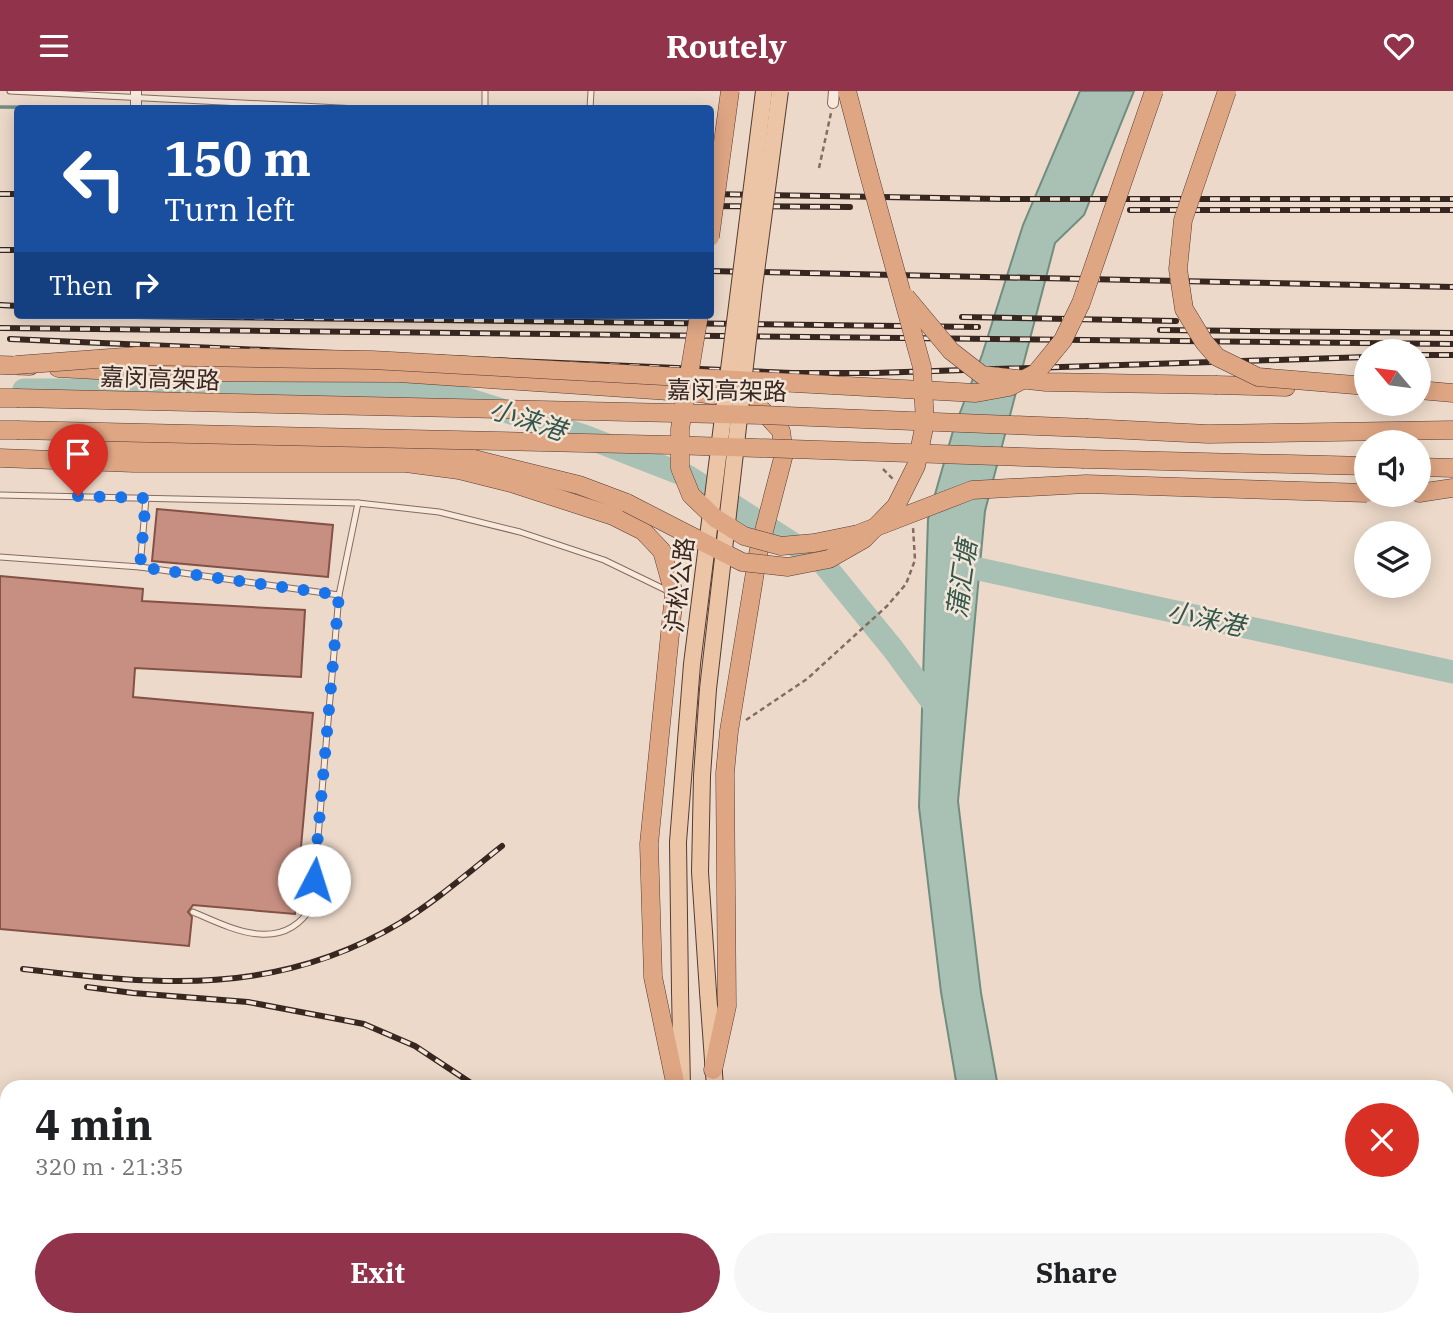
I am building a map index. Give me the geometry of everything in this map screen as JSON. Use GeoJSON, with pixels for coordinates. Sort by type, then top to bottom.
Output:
{"type":"FeatureCollection","features":[{"type":"Feature","properties":{"kind":"highway"},"geometry":{"type":"LineString","coordinates":[[714,208],[730,91]]}},
{"type":"Feature","properties":{"kind":"highway"},"geometry":{"type":"LineString","coordinates":[[8,458],[135,447],[289,447],[375,448],[474,459],[579,485],[628,503],[742,562],[788,567],[829,559],[864,539],[897,506],[916,466],[925,423],[922,367],[847,91]]}},
{"type":"Feature","properties":{"kind":"highway"},"geometry":{"type":"LineString","coordinates":[[8,365],[137,356],[254,357],[437,362],[976,393],[1009,387],[1036,373],[1063,340],[1082,303],[1154,91]]}},
{"type":"Feature","properties":{"kind":"highway"},"geometry":{"type":"LineString","coordinates":[[1227,91],[1183,219],[1178,269],[1184,309],[1203,342],[1217,357],[1258,377],[1354,386]]}},
{"type":"Feature","properties":{"kind":"highway"},"geometry":{"type":"LineString","coordinates":[[902,292],[951,351],[982,375],[1046,382],[1354,387]]}},
{"type":"Feature","properties":{"kind":"highway"},"geometry":{"type":"LineString","coordinates":[[698,319],[680,429],[680,468],[691,495],[715,518],[744,535],[781,546],[858,534],[972,490],[1086,484],[1354,493]]}},
{"type":"Feature","properties":{"kind":"highway"},"geometry":{"type":"LineString","coordinates":[[8,365],[135,372],[399,373],[699,393],[733,399],[762,410],[781,431],[784,454],[758,554],[729,731],[725,773],[727,1006],[714,1079]]}},
{"type":"Feature","properties":{"kind":"highway"},"geometry":{"type":"LineString","coordinates":[[1432,391],[1453,392]]}},
{"type":"Feature","properties":{"kind":"highway","name":"嘉闵高架路"},"geometry":{"type":"LineString","coordinates":[[0,398],[869,418],[1208,434],[1453,430]]}},
{"type":"Feature","properties":{"kind":"highway"},"geometry":{"type":"LineString","coordinates":[[0,430],[697,446],[1354,466]]}},
{"type":"Feature","properties":{"kind":"highway"},"geometry":{"type":"LineString","coordinates":[[8,458],[134,463],[406,463],[459,470],[614,516],[642,531],[662,551],[674,594],[649,844],[653,977],[675,1080]]}},
{"type":"Feature","properties":{"kind":"highway"},"geometry":{"type":"LineString","coordinates":[[1431,467],[1453,468]]}},
{"type":"Feature","properties":{"kind":"highway"},"geometry":{"type":"LineString","coordinates":[[1431,491],[1453,488]]}},
{"type":"Feature","properties":{"kind":"main road","name":"沪松公路"},"geometry":{"type":"LineString","coordinates":[[682,1080],[678,842],[692,664],[764,91]]}},
{"type":"Feature","properties":{"kind":"main road","name":"沪松公路"},"geometry":{"type":"LineString","coordinates":[[714,1079],[700,872],[702,776],[708,689],[754,287],[780,91]]}},
{"type":"Feature","properties":{"kind":"lane"},"geometry":{"type":"LineString","coordinates":[[10,91],[259,105]]}},
{"type":"Feature","properties":{"kind":"lane"},"geometry":{"type":"LineString","coordinates":[[0,495],[358,503],[439,512],[520,532],[604,560],[674,594]]}},
{"type":"Feature","properties":{"kind":"lane"},"geometry":{"type":"LineString","coordinates":[[140,567],[146,498]]}},
{"type":"Feature","properties":{"kind":"lane"},"geometry":{"type":"LineString","coordinates":[[193,912],[243,933],[258,935],[291,928],[304,920],[312,906],[339,595],[358,503]]}},
{"type":"Feature","properties":{"kind":"lane"},"geometry":{"type":"LineString","coordinates":[[0,557],[140,567],[339,595]]}},
{"type":"Feature","properties":{"kind":"path"},"geometry":{"type":"LineString","coordinates":[[819,168],[834,97]]}},
{"type":"Feature","properties":{"kind":"path"},"geometry":{"type":"LineString","coordinates":[[881,466],[895,481]]}},
{"type":"Feature","properties":{"kind":"path"},"geometry":{"type":"LineString","coordinates":[[729,731],[807,679],[846,646],[906,584],[915,561],[915,536],[910,516]]}},
{"type":"Feature","properties":{"kind":"water","name":"蒲汇塘"},"geometry":{"type":"Polygon","coordinates":[[[1080,91],[1134,91],[1084,215],[1055,243],[985,511],[958,801],[981,993],[997,1080],[956,1080],[941,992],[919,807],[928,519],[953,431],[982,355],[1023,225],[1080,91]]]}},
{"type":"Feature","properties":{"kind":"building"},"geometry":{"type":"Polygon","coordinates":[[[157,509],[333,525],[328,577],[152,561],[157,509]]]}},
{"type":"Feature","properties":{"kind":"building"},"geometry":{"type":"Polygon","coordinates":[[[0,576],[143,589],[142,601],[305,610],[301,677],[135,668],[133,697],[313,713],[295,914],[193,905],[188,912],[192,917],[189,946],[0,929],[0,576]]]}},
{"type":"Feature","properties":{"kind":"waterway"},"geometry":{"type":"LineString","coordinates":[[0,107],[14,107]]}},
{"type":"Feature","properties":{"kind":"waterway"},"geometry":{"type":"LineString","coordinates":[[454,395],[455,385]]}},
{"type":"Feature","properties":{"kind":"waterway","name":"小涞港"},"geometry":{"type":"LineString","coordinates":[[24,390],[232,390],[454,395],[584,436],[687,476],[823,563],[893,649],[941,714]]}},
{"type":"Feature","properties":{"kind":"waterway","name":"小涞港"},"geometry":{"type":"LineString","coordinates":[[960,565],[1453,672]]}},
{"type":"Feature","properties":{"kind":"railway"},"geometry":{"type":"LineString","coordinates":[[0,194],[14,194]]}},
{"type":"Feature","properties":{"kind":"railway"},"geometry":{"type":"LineString","coordinates":[[714,194],[1001,199],[1453,199]]}},
{"type":"Feature","properties":{"kind":"railway"},"geometry":{"type":"LineString","coordinates":[[714,206],[850,207]]}},
{"type":"Feature","properties":{"kind":"railway"},"geometry":{"type":"LineString","coordinates":[[1130,210],[1453,210]]}},
{"type":"Feature","properties":{"kind":"railway"},"geometry":{"type":"LineString","coordinates":[[0,250],[14,250]]}},
{"type":"Feature","properties":{"kind":"railway"},"geometry":{"type":"LineString","coordinates":[[714,271],[1453,287]]}},
{"type":"Feature","properties":{"kind":"railway"},"geometry":{"type":"LineString","coordinates":[[0,305],[14,306]]}},
{"type":"Feature","properties":{"kind":"railway"},"geometry":{"type":"LineString","coordinates":[[962,317],[1176,321]]}},
{"type":"Feature","properties":{"kind":"railway"},"geometry":{"type":"LineString","coordinates":[[362,319],[978,327]]}},
{"type":"Feature","properties":{"kind":"railway"},"geometry":{"type":"LineString","coordinates":[[0,328],[1453,344]]}},
{"type":"Feature","properties":{"kind":"railway"},"geometry":{"type":"LineString","coordinates":[[1160,330],[1453,333]]}},
{"type":"Feature","properties":{"kind":"railway"},"geometry":{"type":"LineString","coordinates":[[10,339],[792,373],[874,373],[1354,357]]}},
{"type":"Feature","properties":{"kind":"railway"},"geometry":{"type":"LineString","coordinates":[[1432,355],[1453,355]]}},
{"type":"Feature","properties":{"kind":"railway"},"geometry":{"type":"LineString","coordinates":[[23,969],[169,981],[216,980],[308,964],[354,947],[400,923],[502,846]]}},
{"type":"Feature","properties":{"kind":"railway"},"geometry":{"type":"LineString","coordinates":[[87,987],[248,1002],[364,1024],[415,1046],[466,1080]]}},
{"type":"Feature","properties":{"kind":"route"},"geometry":{"type":"LineString","coordinates":[[78,496],[146,498],[140,567],[339,595],[314,880]]}}]}
